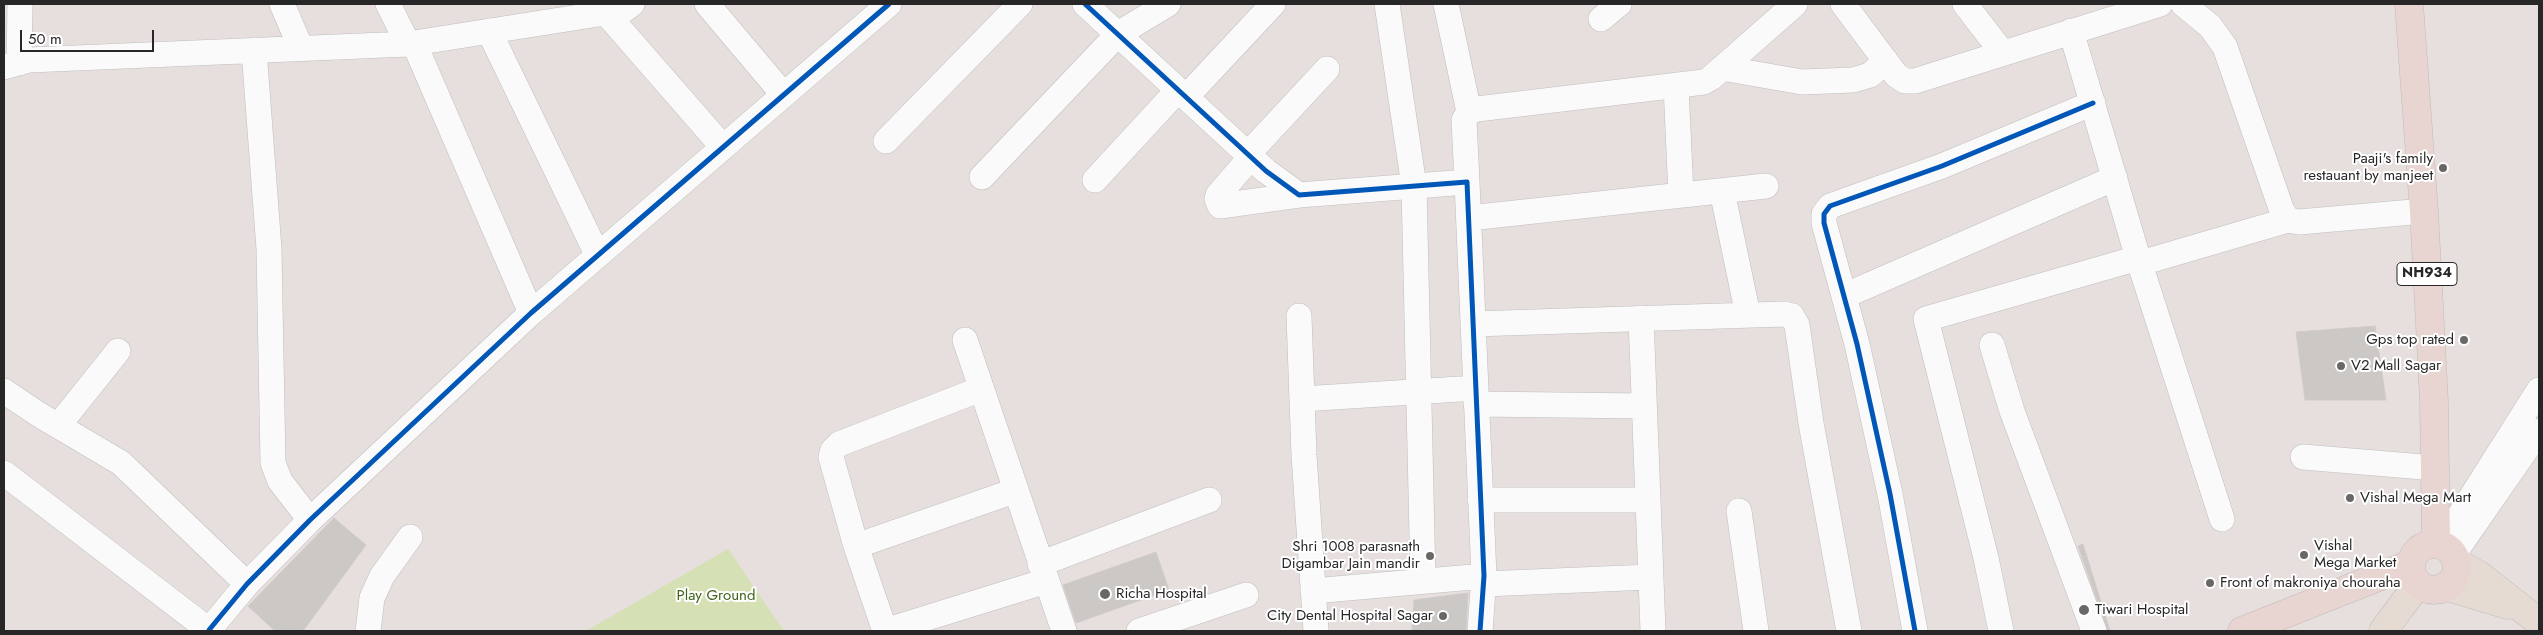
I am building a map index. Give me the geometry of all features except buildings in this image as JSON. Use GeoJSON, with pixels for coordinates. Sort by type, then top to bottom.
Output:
{"type":"FeatureCollection","features":[{"type":"Feature","properties":{"kind":"highway","name":"NH934"},"geometry":{"type":"LineString","coordinates":[[2409,4],[2424,211],[2435,468],[2447,551],[2456,571],[2452,580],[2425,580]]}},
{"type":"Feature","properties":{"kind":"highway"},"geometry":{"type":"LineString","coordinates":[[2425,580],[2413,558],[2422,547],[2447,551]]}},
{"type":"Feature","properties":{"kind":"highway"},"geometry":{"type":"LineString","coordinates":[[2242,631],[2425,580]]}},
{"type":"Feature","properties":{"kind":"highway"},"geometry":{"type":"LineString","coordinates":[[2285,631],[2425,580]]}},
{"type":"Feature","properties":{"kind":"main road"},"geometry":{"type":"LineString","coordinates":[[2447,551],[2534,616]]}},
{"type":"Feature","properties":{"kind":"main road"},"geometry":{"type":"LineString","coordinates":[[2425,580],[2534,616]]}},
{"type":"Feature","properties":{"kind":"main road"},"geometry":{"type":"LineString","coordinates":[[2383,631],[2425,580]]}},
{"type":"Feature","properties":{"kind":"main road"},"geometry":{"type":"LineString","coordinates":[[2405,631],[2425,580]]}},
{"type":"Feature","properties":{"kind":"street"},"geometry":{"type":"LineString","coordinates":[[20,4],[11,65],[29,60],[411,43],[489,31],[592,11],[624,10],[632,4]]}},
{"type":"Feature","properties":{"kind":"street"},"geometry":{"type":"LineString","coordinates":[[282,4],[301,48]]}},
{"type":"Feature","properties":{"kind":"street"},"geometry":{"type":"LineString","coordinates":[[388,4],[411,43],[531,313]]}},
{"type":"Feature","properties":{"kind":"street"},"geometry":{"type":"LineString","coordinates":[[707,4],[783,94]]}},
{"type":"Feature","properties":{"kind":"street"},"geometry":{"type":"LineString","coordinates":[[4,473],[210,631],[247,584],[310,520],[531,313],[722,146],[889,4]]}},
{"type":"Feature","properties":{"kind":"street"},"geometry":{"type":"LineString","coordinates":[[886,140],[1020,4]]}},
{"type":"Feature","properties":{"kind":"street"},"geometry":{"type":"LineString","coordinates":[[1085,4],[1250,156],[1299,196]]}},
{"type":"Feature","properties":{"kind":"street"},"geometry":{"type":"LineString","coordinates":[[982,178],[1118,34],[1168,4]]}},
{"type":"Feature","properties":{"kind":"street"},"geometry":{"type":"LineString","coordinates":[[1095,180],[1273,4]]}},
{"type":"Feature","properties":{"kind":"street"},"geometry":{"type":"LineString","coordinates":[[1386,4],[1414,186],[1422,580]]}},
{"type":"Feature","properties":{"kind":"street"},"geometry":{"type":"LineString","coordinates":[[1446,4],[1469,112]]}},
{"type":"Feature","properties":{"kind":"street"},"geometry":{"type":"LineString","coordinates":[[1480,631],[1484,580],[1464,120],[1469,112],[1478,109],[1704,82],[1795,4]]}},
{"type":"Feature","properties":{"kind":"street"},"geometry":{"type":"LineString","coordinates":[[1843,4],[1896,75],[1905,81],[1915,81],[2002,52],[2160,4]]}},
{"type":"Feature","properties":{"kind":"street"},"geometry":{"type":"LineString","coordinates":[[1965,4],[2002,52]]}},
{"type":"Feature","properties":{"kind":"street"},"geometry":{"type":"LineString","coordinates":[[2183,4],[2210,26],[2225,48],[2282,211],[2288,220]]}},
{"type":"Feature","properties":{"kind":"street"},"geometry":{"type":"LineString","coordinates":[[592,11],[722,146]]}},
{"type":"Feature","properties":{"kind":"street"},"geometry":{"type":"LineString","coordinates":[[489,31],[597,254]]}},
{"type":"Feature","properties":{"kind":"street"},"geometry":{"type":"LineString","coordinates":[[2071,31],[2140,261],[2222,520]]}},
{"type":"Feature","properties":{"kind":"street"},"geometry":{"type":"LineString","coordinates":[[254,50],[269,249],[273,463],[280,482],[310,520]]}},
{"type":"Feature","properties":{"kind":"street"},"geometry":{"type":"LineString","coordinates":[[1722,68],[1802,82],[1853,80],[1870,75],[1886,61]]}},
{"type":"Feature","properties":{"kind":"street"},"geometry":{"type":"LineString","coordinates":[[1327,70],[1250,156],[1218,195],[1216,199],[1220,206],[1299,196],[1467,182]]}},
{"type":"Feature","properties":{"kind":"street"},"geometry":{"type":"LineString","coordinates":[[1676,86],[1681,195]]}},
{"type":"Feature","properties":{"kind":"street"},"geometry":{"type":"LineString","coordinates":[[1915,631],[1890,494],[1844,296],[1824,223],[1824,214],[1830,206],[1942,166],[2093,103]]}},
{"type":"Feature","properties":{"kind":"street"},"geometry":{"type":"LineString","coordinates":[[1844,296],[2115,178]]}},
{"type":"Feature","properties":{"kind":"street"},"geometry":{"type":"LineString","coordinates":[[1469,218],[1766,186]]}},
{"type":"Feature","properties":{"kind":"street"},"geometry":{"type":"LineString","coordinates":[[1722,191],[1748,315]]}},
{"type":"Feature","properties":{"kind":"street"},"geometry":{"type":"LineString","coordinates":[[2001,631],[1986,558],[1926,319],[2288,220],[2299,222],[2424,211]]}},
{"type":"Feature","properties":{"kind":"street"},"geometry":{"type":"LineString","coordinates":[[1473,324],[1784,314],[1792,316],[1797,325],[1811,423],[1850,631]]}},
{"type":"Feature","properties":{"kind":"street"},"geometry":{"type":"LineString","coordinates":[[1299,316],[1316,631]]}},
{"type":"Feature","properties":{"kind":"street"},"geometry":{"type":"LineString","coordinates":[[1641,318],[1653,631]]}},
{"type":"Feature","properties":{"kind":"street"},"geometry":{"type":"LineString","coordinates":[[965,340],[1014,491],[1064,631]]}},
{"type":"Feature","properties":{"kind":"street"},"geometry":{"type":"LineString","coordinates":[[1992,345],[2012,411],[2094,631]]}},
{"type":"Feature","properties":{"kind":"street"},"geometry":{"type":"LineString","coordinates":[[58,426],[118,351]]}},
{"type":"Feature","properties":{"kind":"street"},"geometry":{"type":"LineString","coordinates":[[981,389],[839,444],[833,450],[831,457],[856,546],[885,631],[1043,572],[1209,500]]}},
{"type":"Feature","properties":{"kind":"street"},"geometry":{"type":"LineString","coordinates":[[2447,551],[2539,390]]}},
{"type":"Feature","properties":{"kind":"street"},"geometry":{"type":"LineString","coordinates":[[4,391],[58,426],[121,463],[247,584]]}},
{"type":"Feature","properties":{"kind":"street"},"geometry":{"type":"LineString","coordinates":[[1302,399],[1419,392],[1644,406]]}},
{"type":"Feature","properties":{"kind":"street"},"geometry":{"type":"LineString","coordinates":[[2447,551],[2539,431]]}},
{"type":"Feature","properties":{"kind":"street"},"geometry":{"type":"LineString","coordinates":[[2303,457],[2435,468]]}},
{"type":"Feature","properties":{"kind":"street"},"geometry":{"type":"LineString","coordinates":[[856,546],[1014,491]]}},
{"type":"Feature","properties":{"kind":"street"},"geometry":{"type":"LineString","coordinates":[[1480,500],[1647,500]]}},
{"type":"Feature","properties":{"kind":"street"},"geometry":{"type":"LineString","coordinates":[[1739,511],[1756,631]]}},
{"type":"Feature","properties":{"kind":"street"},"geometry":{"type":"LineString","coordinates":[[368,631],[372,598],[382,576],[410,537]]}},
{"type":"Feature","properties":{"kind":"street"},"geometry":{"type":"LineString","coordinates":[[1313,591],[1422,580],[1650,577]]}},
{"type":"Feature","properties":{"kind":"street"},"geometry":{"type":"LineString","coordinates":[[1139,631],[1246,596]]}},
{"type":"Feature","properties":{"kind":"green space","name":"Play Ground"},"geometry":{"type":"Polygon","coordinates":[[[728,549],[784,631],[586,631],[728,549]]]}},
{"type":"Feature","properties":{"kind":"cycle path"},"geometry":{"type":"LineString","coordinates":[[209,630],[247,584],[310,520],[531,313],[889,4]]}},
{"type":"Feature","properties":{"kind":"cycle path"},"geometry":{"type":"LineString","coordinates":[[1085,4],[1266,171],[1299,195],[1467,182],[1484,576],[1480,631]]}},
{"type":"Feature","properties":{"kind":"cycle path"},"geometry":{"type":"LineString","coordinates":[[1915,631],[1890,494],[1857,344],[1824,223],[1824,214],[1830,206],[1942,166],[2093,103]]}},
{"type":"Feature","properties":{"kind":"place","name":"Paaji's family restauant by manjeet"},"geometry":{"type":"Point","coordinates":[2443,168]}},
{"type":"Feature","properties":{"kind":"place","name":"Gps top rated"},"geometry":{"type":"Point","coordinates":[2464,340]}},
{"type":"Feature","properties":{"kind":"place","name":"V2 Mall Sagar"},"geometry":{"type":"Point","coordinates":[2341,366]}},
{"type":"Feature","properties":{"kind":"place","name":"Vishal Mega Mart"},"geometry":{"type":"Point","coordinates":[2350,498]}},
{"type":"Feature","properties":{"kind":"place","name":"Vishal Mega Market"},"geometry":{"type":"Point","coordinates":[2304,555]}},
{"type":"Feature","properties":{"kind":"place","name":"Shri 1008 parasnath Digambar Jain mandir"},"geometry":{"type":"Point","coordinates":[1430,556]}},
{"type":"Feature","properties":{"kind":"place","name":"Front of makroniya chouraha"},"geometry":{"type":"Point","coordinates":[2210,583]}},
{"type":"Feature","properties":{"kind":"place","name":"Richa Hospital"},"geometry":{"type":"Point","coordinates":[1105,594]}},
{"type":"Feature","properties":{"kind":"place","name":"Tiwari Hospital"},"geometry":{"type":"Point","coordinates":[2084,610]}},
{"type":"Feature","properties":{"kind":"place","name":"City Dental Hospital Sagar"},"geometry":{"type":"Point","coordinates":[1443,616]}}]}
